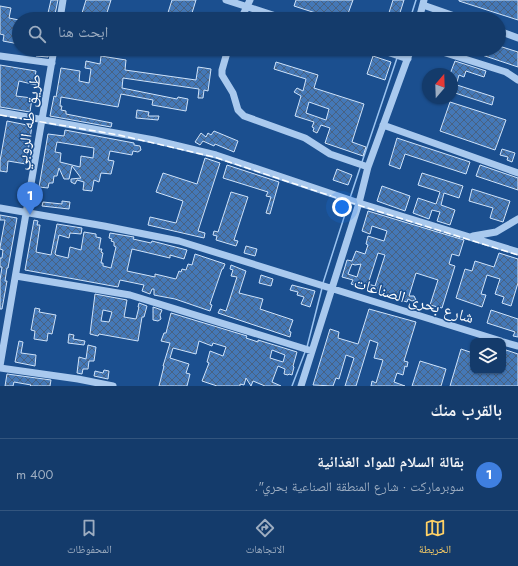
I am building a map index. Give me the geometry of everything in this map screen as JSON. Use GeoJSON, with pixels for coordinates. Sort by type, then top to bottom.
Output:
{"type":"FeatureCollection","features":[{"type":"Feature","properties":{"kind":"street"},"geometry":{"type":"LineString","coordinates":[[61,12],[63,0]]}},
{"type":"Feature","properties":{"kind":"street"},"geometry":{"type":"LineString","coordinates":[[226,0],[249,4],[268,12]]}},
{"type":"Feature","properties":{"kind":"street"},"geometry":{"type":"LineString","coordinates":[[423,3],[446,12]]}},
{"type":"Feature","properties":{"kind":"street"},"geometry":{"type":"LineString","coordinates":[[506,34],[518,38]]}},
{"type":"Feature","properties":{"kind":"street"},"geometry":{"type":"LineString","coordinates":[[0,56],[52,63]]}},
{"type":"Feature","properties":{"kind":"street","name":"طريق طه الروبي"},"geometry":{"type":"LineString","coordinates":[[0,367],[4,320],[16,276],[53,56]]}},
{"type":"Feature","properties":{"kind":"street"},"geometry":{"type":"LineString","coordinates":[[226,56],[222,75],[233,93],[238,110],[244,116],[305,138],[330,154],[364,166]]}},
{"type":"Feature","properties":{"kind":"street"},"geometry":{"type":"LineString","coordinates":[[400,56],[408,59]]}},
{"type":"Feature","properties":{"kind":"street"},"geometry":{"type":"LineString","coordinates":[[301,386],[307,349],[325,287],[364,166],[383,125],[409,56]]}},
{"type":"Feature","properties":{"kind":"street"},"geometry":{"type":"LineString","coordinates":[[455,56],[506,72],[518,80]]}},
{"type":"Feature","properties":{"kind":"street"},"geometry":{"type":"LineString","coordinates":[[0,112],[154,140],[216,155],[353,201],[518,252]]}},
{"type":"Feature","properties":{"kind":"street"},"geometry":{"type":"LineString","coordinates":[[383,125],[518,173]]}},
{"type":"Feature","properties":{"kind":"street","name":"شارع بحرى الصناعات"},"geometry":{"type":"LineString","coordinates":[[0,208],[179,241],[492,338]]}},
{"type":"Feature","properties":{"kind":"street"},"geometry":{"type":"LineString","coordinates":[[470,236],[496,232],[518,219]]}},
{"type":"Feature","properties":{"kind":"street"},"geometry":{"type":"LineString","coordinates":[[16,276],[130,295],[307,349]]}},
{"type":"Feature","properties":{"kind":"street","name":"شارع بحرى الصناعات"},"geometry":{"type":"LineString","coordinates":[[506,342],[518,346]]}},
{"type":"Feature","properties":{"kind":"street"},"geometry":{"type":"LineString","coordinates":[[0,367],[78,378],[113,386]]}},
{"type":"Feature","properties":{"kind":"building"},"geometry":{"type":"Polygon","coordinates":[[[51,0],[58,0],[55,12],[48,12],[51,0]]]}},
{"type":"Feature","properties":{"kind":"building"},"geometry":{"type":"Polygon","coordinates":[[[86,0],[111,0],[107,12],[82,12],[86,0]]]}},
{"type":"Feature","properties":{"kind":"building"},"geometry":{"type":"Polygon","coordinates":[[[172,0],[196,0],[192,12],[168,12],[172,0]]]}},
{"type":"Feature","properties":{"kind":"building"},"geometry":{"type":"Polygon","coordinates":[[[296,0],[353,0],[349,12],[313,12],[294,6],[296,0]]]}},
{"type":"Feature","properties":{"kind":"building"},"geometry":{"type":"Polygon","coordinates":[[[393,0],[404,0],[400,12],[389,12],[393,0]]]}},
{"type":"Feature","properties":{"kind":"building"},"geometry":{"type":"Polygon","coordinates":[[[518,0],[518,20],[506,16],[506,12],[493,12],[459,1],[518,0]]]}},
{"type":"Feature","properties":{"kind":"building"},"geometry":{"type":"Polygon","coordinates":[[[0,6],[11,8],[9,18],[12,19],[12,43],[3,41],[4,35],[0,34],[0,6]]]}},
{"type":"Feature","properties":{"kind":"building"},"geometry":{"type":"Polygon","coordinates":[[[506,48],[518,52],[518,67],[485,56],[506,56],[506,48]]]}},
{"type":"Feature","properties":{"kind":"building"},"geometry":{"type":"Polygon","coordinates":[[[101,56],[126,60],[125,70],[196,80],[198,67],[211,69],[208,91],[204,90],[203,98],[198,98],[199,89],[123,78],[122,88],[177,99],[178,97],[188,99],[186,111],[152,105],[153,100],[121,94],[118,107],[61,97],[61,110],[66,111],[66,114],[112,123],[111,127],[50,116],[54,96],[56,97],[61,68],[80,71],[79,81],[89,83],[91,69],[85,68],[86,61],[100,64],[101,56]]]}},
{"type":"Feature","properties":{"kind":"building"},"geometry":{"type":"Polygon","coordinates":[[[373,56],[391,62],[385,80],[367,74],[373,56]]]}},
{"type":"Feature","properties":{"kind":"building"},"geometry":{"type":"Polygon","coordinates":[[[455,61],[486,71],[484,77],[466,71],[464,77],[459,75],[458,78],[458,68],[452,68],[455,61]]]}},
{"type":"Feature","properties":{"kind":"building"},"geometry":{"type":"Polygon","coordinates":[[[276,62],[318,75],[314,88],[364,104],[352,142],[366,147],[363,156],[325,143],[330,128],[321,125],[317,133],[313,131],[314,128],[312,127],[314,122],[295,116],[301,96],[294,92],[297,88],[303,91],[306,79],[274,69],[276,62]],[[309,102],[306,113],[326,120],[329,109],[309,102]]]}},
{"type":"Feature","properties":{"kind":"building"},"geometry":{"type":"Polygon","coordinates":[[[0,65],[36,71],[36,85],[19,81],[16,96],[32,98],[30,112],[0,107],[0,65]]]}},
{"type":"Feature","properties":{"kind":"building"},"geometry":{"type":"Polygon","coordinates":[[[458,85],[494,97],[492,105],[458,94],[458,85]]]}},
{"type":"Feature","properties":{"kind":"building"},"geometry":{"type":"Polygon","coordinates":[[[449,104],[456,104],[506,120],[495,150],[440,131],[449,104]]]}},
{"type":"Feature","properties":{"kind":"building"},"geometry":{"type":"Polygon","coordinates":[[[137,110],[149,112],[148,116],[159,116],[158,120],[136,118],[137,110]]]}},
{"type":"Feature","properties":{"kind":"building"},"geometry":{"type":"Polygon","coordinates":[[[7,121],[32,126],[26,164],[8,161],[7,172],[0,171],[0,161],[7,121]]]}},
{"type":"Feature","properties":{"kind":"building"},"geometry":{"type":"Polygon","coordinates":[[[65,130],[134,143],[134,145],[140,146],[141,150],[138,152],[133,151],[132,155],[110,151],[108,160],[114,161],[111,174],[101,173],[99,182],[94,180],[92,191],[83,190],[84,182],[77,180],[75,184],[71,182],[71,179],[81,178],[72,166],[69,179],[64,179],[59,168],[57,176],[54,176],[53,183],[49,183],[48,188],[39,187],[48,134],[64,136],[65,130]],[[57,142],[55,152],[61,153],[60,162],[80,167],[81,156],[93,158],[94,148],[57,142]]]}},
{"type":"Feature","properties":{"kind":"building"},"geometry":{"type":"Polygon","coordinates":[[[214,131],[238,141],[234,152],[215,144],[214,146],[203,141],[200,145],[195,142],[201,133],[206,137],[208,133],[211,135],[214,131]]]}},
{"type":"Feature","properties":{"kind":"building"},"geometry":{"type":"Polygon","coordinates":[[[397,138],[470,162],[466,174],[405,154],[400,169],[389,165],[397,138]]]}},
{"type":"Feature","properties":{"kind":"building"},"geometry":{"type":"Polygon","coordinates":[[[502,149],[515,153],[512,162],[507,160],[508,157],[500,155],[502,149]]]}},
{"type":"Feature","properties":{"kind":"building"},"geometry":{"type":"Polygon","coordinates":[[[205,158],[220,163],[198,231],[205,233],[204,238],[148,225],[150,217],[176,223],[183,201],[156,192],[163,173],[197,184],[205,158]]]}},
{"type":"Feature","properties":{"kind":"building"},"geometry":{"type":"Polygon","coordinates":[[[227,165],[279,182],[270,214],[266,213],[271,197],[266,196],[268,192],[223,178],[227,165]]]}},
{"type":"Feature","properties":{"kind":"building"},"geometry":{"type":"Polygon","coordinates":[[[480,165],[518,178],[518,190],[476,176],[480,165]]]}},
{"type":"Feature","properties":{"kind":"building"},"geometry":{"type":"Polygon","coordinates":[[[337,169],[352,175],[348,185],[333,180],[337,169]]]}},
{"type":"Feature","properties":{"kind":"building"},"geometry":{"type":"Polygon","coordinates":[[[422,173],[463,186],[459,198],[444,193],[441,205],[455,210],[450,225],[437,221],[440,212],[432,210],[429,219],[413,213],[418,198],[436,204],[440,192],[418,185],[422,173]]]}},
{"type":"Feature","properties":{"kind":"building"},"geometry":{"type":"Polygon","coordinates":[[[382,186],[410,196],[405,211],[377,201],[382,186]]]}},
{"type":"Feature","properties":{"kind":"building"},"geometry":{"type":"Polygon","coordinates":[[[472,189],[510,201],[503,222],[490,218],[493,208],[469,201],[472,189]]]}},
{"type":"Feature","properties":{"kind":"building"},"geometry":{"type":"Polygon","coordinates":[[[231,192],[248,197],[234,240],[238,241],[236,246],[216,240],[217,236],[213,235],[214,231],[218,232],[231,192]]]}},
{"type":"Feature","properties":{"kind":"building"},"geometry":{"type":"Polygon","coordinates":[[[62,201],[70,202],[69,209],[42,206],[43,202],[62,204],[62,201]]]}},
{"type":"Feature","properties":{"kind":"building"},"geometry":{"type":"Polygon","coordinates":[[[368,211],[464,240],[459,256],[452,254],[449,264],[455,266],[442,308],[430,305],[438,280],[416,273],[409,296],[414,296],[416,300],[412,301],[408,299],[407,302],[351,284],[353,280],[342,277],[347,260],[352,261],[356,251],[365,254],[368,245],[366,244],[368,236],[384,241],[387,231],[372,226],[370,234],[362,231],[368,211]],[[378,253],[368,284],[375,286],[385,255],[378,253]],[[352,264],[348,274],[357,277],[361,264],[352,264]]]}},
{"type":"Feature","properties":{"kind":"building"},"geometry":{"type":"Polygon","coordinates":[[[0,215],[17,218],[7,268],[5,281],[7,281],[2,309],[0,309],[0,280],[2,267],[0,267],[0,258],[2,258],[3,250],[0,249],[0,247],[5,220],[0,220],[0,215]]]}},
{"type":"Feature","properties":{"kind":"building"},"geometry":{"type":"Polygon","coordinates":[[[34,220],[38,221],[37,225],[40,225],[36,252],[51,255],[57,224],[82,228],[81,234],[70,233],[69,238],[59,235],[55,254],[68,258],[70,247],[81,250],[84,232],[96,234],[96,237],[101,238],[99,249],[102,249],[101,252],[103,253],[101,263],[103,263],[103,266],[111,268],[116,247],[114,246],[114,242],[111,241],[112,239],[109,238],[110,233],[134,237],[133,239],[151,243],[152,241],[187,250],[184,259],[170,255],[170,258],[132,249],[127,271],[155,277],[155,274],[176,279],[179,271],[181,272],[182,269],[186,270],[188,264],[192,265],[195,254],[225,264],[210,304],[212,305],[210,311],[175,299],[154,295],[154,289],[152,289],[150,294],[142,291],[144,285],[120,280],[118,287],[25,270],[34,220]]]}},
{"type":"Feature","properties":{"kind":"building"},"geometry":{"type":"Polygon","coordinates":[[[246,246],[257,249],[255,256],[244,253],[246,246]]]}},
{"type":"Feature","properties":{"kind":"building"},"geometry":{"type":"Polygon","coordinates":[[[499,253],[518,259],[518,283],[511,306],[502,303],[504,297],[495,294],[500,279],[487,275],[481,294],[486,295],[482,307],[456,298],[465,269],[472,271],[475,261],[494,267],[499,253]]]}},
{"type":"Feature","properties":{"kind":"building"},"geometry":{"type":"Polygon","coordinates":[[[231,265],[246,271],[239,293],[263,299],[260,309],[293,320],[289,331],[291,332],[290,337],[218,313],[220,309],[226,311],[237,277],[231,276],[233,270],[230,269],[231,265]]]}},
{"type":"Feature","properties":{"kind":"building"},"geometry":{"type":"Polygon","coordinates":[[[261,275],[273,279],[271,286],[259,283],[261,275]]]}},
{"type":"Feature","properties":{"kind":"building"},"geometry":{"type":"Polygon","coordinates":[[[292,285],[315,291],[310,307],[301,304],[304,297],[297,295],[298,292],[290,290],[292,285]]]}},
{"type":"Feature","properties":{"kind":"building"},"geometry":{"type":"Polygon","coordinates":[[[95,294],[127,300],[124,317],[136,319],[139,303],[147,306],[144,317],[142,317],[138,341],[99,334],[98,336],[90,334],[95,294]],[[103,310],[101,321],[109,322],[112,312],[103,310]]]}},
{"type":"Feature","properties":{"kind":"building"},"geometry":{"type":"Polygon","coordinates":[[[153,307],[162,310],[160,315],[161,319],[158,321],[153,320],[153,307]]]}},
{"type":"Feature","properties":{"kind":"building"},"geometry":{"type":"Polygon","coordinates":[[[35,308],[40,309],[39,312],[56,315],[52,334],[48,333],[47,341],[34,339],[35,331],[31,330],[35,308]]]}},
{"type":"Feature","properties":{"kind":"building"},"geometry":{"type":"Polygon","coordinates":[[[369,309],[416,322],[404,361],[408,362],[407,367],[405,366],[403,375],[397,373],[394,382],[405,386],[371,386],[372,381],[376,383],[383,360],[374,358],[378,343],[370,340],[356,386],[345,386],[354,358],[346,355],[339,379],[336,378],[333,386],[313,385],[330,329],[339,332],[338,338],[358,344],[369,309]]]}},
{"type":"Feature","properties":{"kind":"building"},"geometry":{"type":"Polygon","coordinates":[[[491,310],[518,319],[518,337],[513,336],[515,332],[487,323],[491,310]]]}},
{"type":"Feature","properties":{"kind":"building"},"geometry":{"type":"Polygon","coordinates":[[[171,313],[247,336],[246,338],[258,342],[258,340],[297,352],[292,375],[284,374],[285,369],[278,366],[272,382],[281,386],[265,386],[253,381],[251,386],[246,378],[244,385],[240,384],[240,386],[217,386],[202,381],[209,363],[207,362],[210,351],[223,356],[226,347],[213,343],[212,346],[199,341],[196,354],[173,348],[170,358],[189,364],[186,373],[190,374],[187,386],[159,386],[170,343],[161,341],[164,333],[166,333],[171,313]],[[272,350],[270,358],[283,362],[285,355],[272,350]]]}},
{"type":"Feature","properties":{"kind":"building"},"geometry":{"type":"Polygon","coordinates":[[[69,334],[74,335],[73,339],[85,341],[84,345],[68,343],[69,334]]]}},
{"type":"Feature","properties":{"kind":"building"},"geometry":{"type":"Polygon","coordinates":[[[19,341],[23,342],[21,353],[36,355],[35,366],[15,362],[19,341]]]}},
{"type":"Feature","properties":{"kind":"building"},"geometry":{"type":"Polygon","coordinates":[[[88,345],[96,347],[94,361],[89,361],[88,369],[83,369],[82,374],[77,373],[79,357],[86,359],[88,345]]]}},
{"type":"Feature","properties":{"kind":"building"},"geometry":{"type":"Polygon","coordinates":[[[461,349],[470,352],[470,374],[506,374],[506,350],[518,354],[518,386],[450,386],[461,349]]]}},
{"type":"Feature","properties":{"kind":"building"},"geometry":{"type":"Polygon","coordinates":[[[420,361],[446,369],[441,386],[412,386],[420,361]]]}},
{"type":"Feature","properties":{"kind":"building"},"geometry":{"type":"Polygon","coordinates":[[[104,370],[109,371],[108,379],[94,376],[95,371],[103,373],[104,370]]]}},
{"type":"Feature","properties":{"kind":"building"},"geometry":{"type":"Polygon","coordinates":[[[7,374],[51,380],[50,386],[30,386],[31,385],[14,382],[13,386],[5,386],[7,374]]]}},
{"type":"Feature","properties":{"kind":"waterway"},"geometry":{"type":"LineString","coordinates":[[412,12],[416,0]]}},
{"type":"Feature","properties":{"kind":"waterway"},"geometry":{"type":"LineString","coordinates":[[362,162],[397,58]]}},
{"type":"Feature","properties":{"kind":"waterway"},"geometry":{"type":"LineString","coordinates":[[350,198],[360,168]]}},
{"type":"Feature","properties":{"kind":"waterway"},"geometry":{"type":"LineString","coordinates":[[323,283],[348,205]]}},
{"type":"Feature","properties":{"kind":"waterway"},"geometry":{"type":"LineString","coordinates":[[307,347],[322,288]]}},
{"type":"Feature","properties":{"kind":"waterway"},"geometry":{"type":"LineString","coordinates":[[292,386],[305,352]]}},
{"type":"Feature","properties":{"kind":"railway"},"geometry":{"type":"LineString","coordinates":[[0,115],[119,135],[214,157],[358,205],[518,255]]}},
{"type":"Feature","properties":{"kind":"place","name":"بقالة السلام للمواد الغذائية"},"geometry":{"type":"Point","coordinates":[30,215]}}]}
